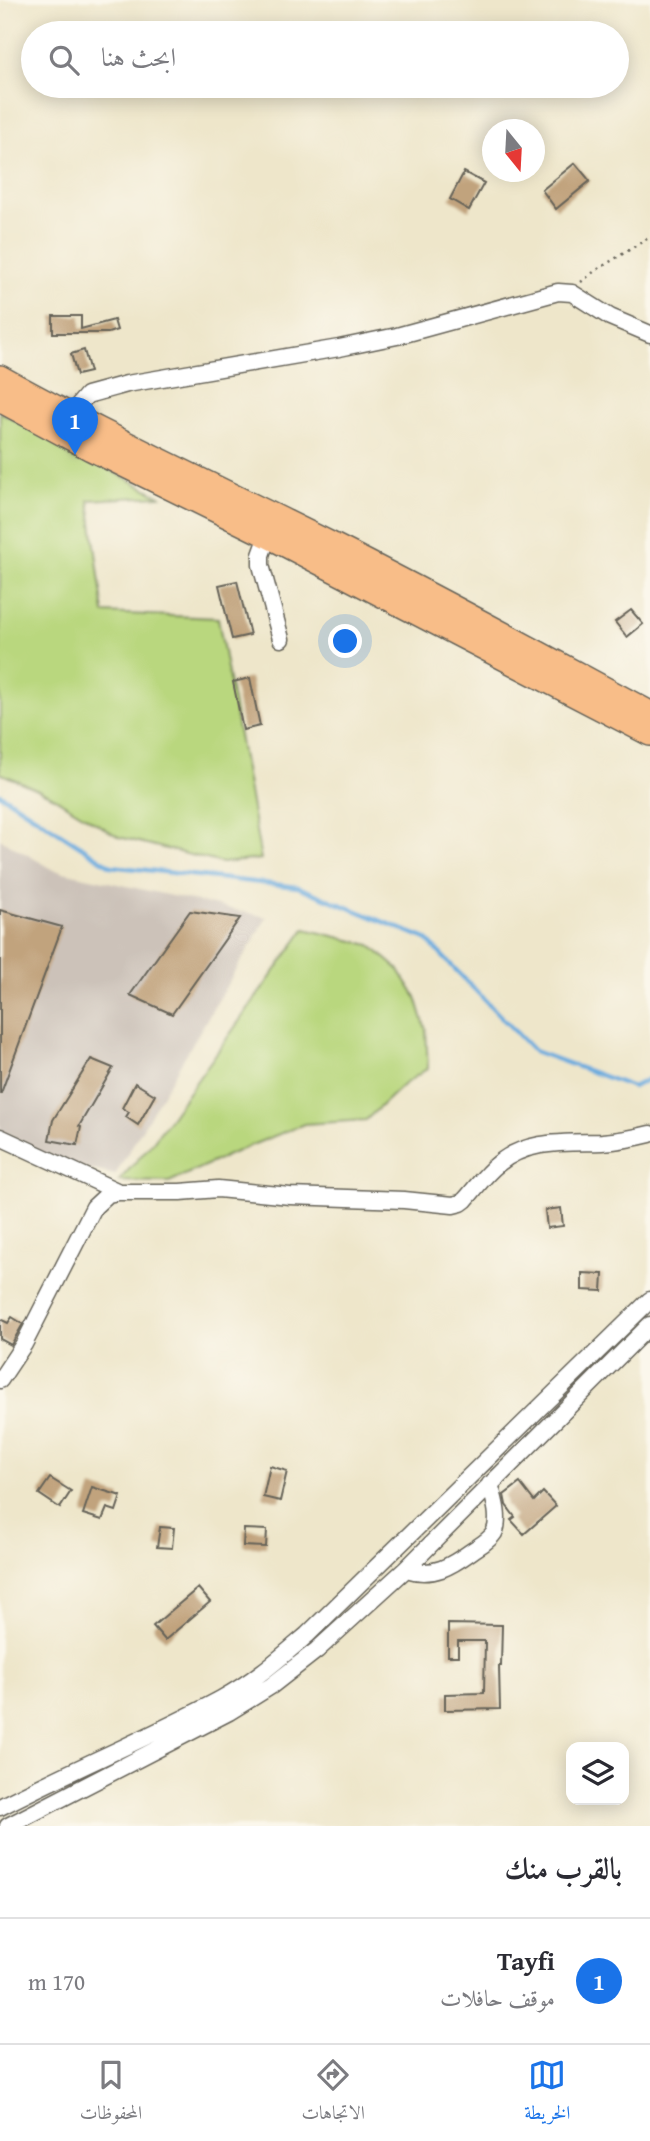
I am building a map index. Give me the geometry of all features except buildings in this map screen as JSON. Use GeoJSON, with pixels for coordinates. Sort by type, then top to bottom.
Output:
{"type":"FeatureCollection","features":[{"type":"Feature","properties":{"kind":"highway"},"geometry":{"type":"LineString","coordinates":[[0,377],[332,545],[650,713]]}},
{"type":"Feature","properties":{"kind":"highway"},"geometry":{"type":"LineString","coordinates":[[0,400],[650,734]]}},
{"type":"Feature","properties":{"kind":"highway"},"geometry":{"type":"LineString","coordinates":[[562,666],[594,674],[650,698]]}},
{"type":"Feature","properties":{"kind":"highway"},"geometry":{"type":"LineString","coordinates":[[573,695],[610,726],[650,750]]}},
{"type":"Feature","properties":{"kind":"street"},"geometry":{"type":"LineString","coordinates":[[71,414],[87,395],[127,384],[397,336],[558,292],[572,293],[610,317],[650,334]]}},
{"type":"Feature","properties":{"kind":"street"},"geometry":{"type":"LineString","coordinates":[[268,536],[261,555],[261,565],[281,639]]}},
{"type":"Feature","properties":{"kind":"street"},"geometry":{"type":"LineString","coordinates":[[0,1380],[24,1344],[94,1207],[108,1194],[218,1189],[453,1205],[465,1200],[498,1163],[531,1147],[575,1141],[627,1140],[650,1134]]}},
{"type":"Feature","properties":{"kind":"street"},"geometry":{"type":"LineString","coordinates":[[0,1137],[119,1192]]}},
{"type":"Feature","properties":{"kind":"street"},"geometry":{"type":"LineString","coordinates":[[0,1807],[223,1698],[262,1672],[307,1635],[650,1300]]}},
{"type":"Feature","properties":{"kind":"street"},"geometry":{"type":"LineString","coordinates":[[8,1826],[229,1712],[271,1686],[317,1650],[406,1569],[650,1325]]}},
{"type":"Feature","properties":{"kind":"street"},"geometry":{"type":"LineString","coordinates":[[406,1569],[425,1573],[448,1567],[487,1541],[494,1533],[497,1523],[495,1502],[489,1484]]}},
{"type":"Feature","properties":{"kind":"path"},"geometry":{"type":"LineString","coordinates":[[572,293],[583,279],[650,237]]}},
{"type":"Feature","properties":{"kind":"shaded area"},"geometry":{"type":"Polygon","coordinates":[[[0,839],[54,870],[267,917],[115,1175],[0,1149],[0,839]]]}},
{"type":"Feature","properties":{"kind":"green space"},"geometry":{"type":"Polygon","coordinates":[[[0,412],[160,496],[89,500],[104,613],[218,618],[261,859],[222,863],[119,837],[50,795],[0,773],[0,412]]]}},
{"type":"Feature","properties":{"kind":"green space"},"geometry":{"type":"Polygon","coordinates":[[[305,929],[370,945],[399,970],[416,997],[426,1030],[428,1068],[403,1085],[366,1120],[304,1124],[169,1182],[119,1181],[153,1142],[305,929]]]}},
{"type":"Feature","properties":{"kind":"waterway"},"geometry":{"type":"LineString","coordinates":[[0,794],[111,866],[298,887],[426,939],[534,1051],[633,1087],[650,1078]]}},
{"type":"Feature","properties":{"kind":"place","name":"Tayfi"},"geometry":{"type":"Point","coordinates":[75,455]}}]}
